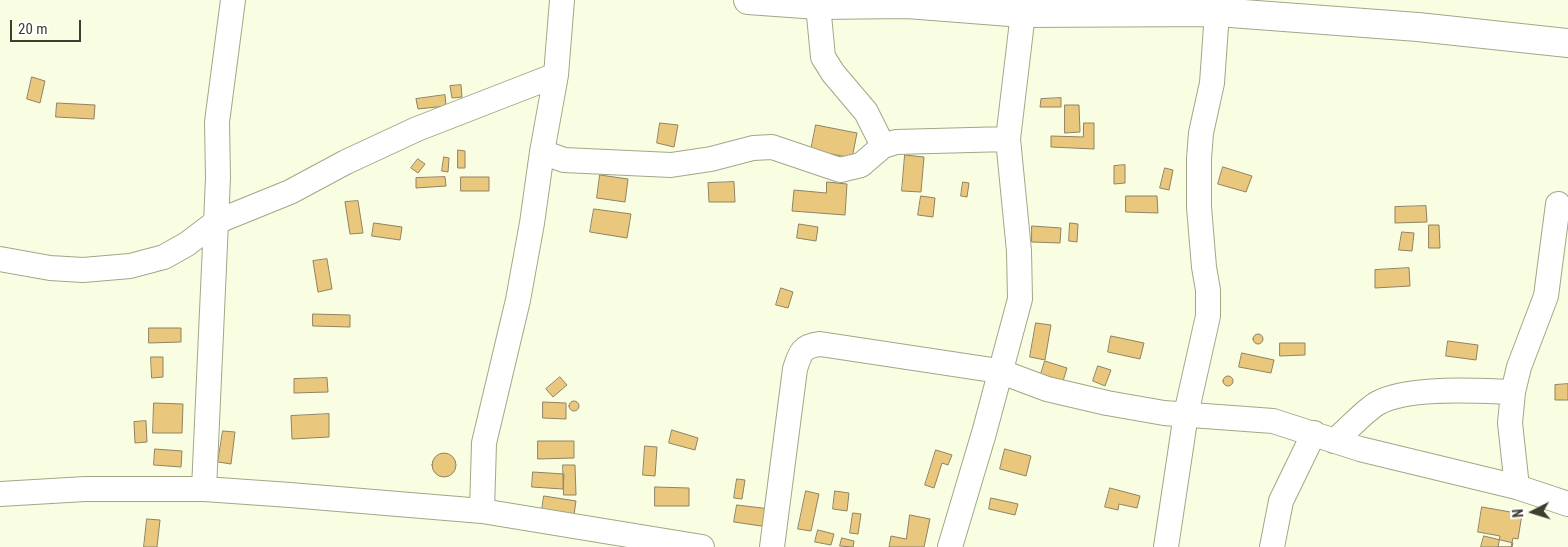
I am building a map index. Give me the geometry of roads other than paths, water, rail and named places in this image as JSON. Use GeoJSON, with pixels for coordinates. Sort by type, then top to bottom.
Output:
{"type":"FeatureCollection","features":[{"type":"Feature","properties":{"kind":"highway"},"geometry":{"type":"LineString","coordinates":[[748,0],[818,4],[907,4],[1023,13],[1116,7],[1217,12],[1418,27],[1568,43]]}},
{"type":"Feature","properties":{"kind":"street"},"geometry":{"type":"LineString","coordinates":[[204,489],[216,222],[217,122],[233,0]]}},
{"type":"Feature","properties":{"kind":"street"},"geometry":{"type":"LineString","coordinates":[[482,511],[484,443],[518,300],[532,223],[556,75],[562,0]]}},
{"type":"Feature","properties":{"kind":"street"},"geometry":{"type":"LineString","coordinates":[[818,4],[823,57],[833,73],[866,112],[883,146]]}},
{"type":"Feature","properties":{"kind":"street"},"geometry":{"type":"LineString","coordinates":[[1166,547],[1186,414],[1208,316],[1208,290],[1199,207],[1199,159],[1201,133],[1212,83],[1217,12]]}},
{"type":"Feature","properties":{"kind":"street"},"geometry":{"type":"LineString","coordinates":[[950,547],[1015,324],[1020,299],[1019,251],[1008,139],[1023,13]]}},
{"type":"Feature","properties":{"kind":"street"},"geometry":{"type":"LineString","coordinates":[[0,259],[50,268],[83,270],[130,266],[164,257],[187,244],[216,222],[290,192],[346,162],[417,130],[556,75]]}},
{"type":"Feature","properties":{"kind":"street"},"geometry":{"type":"LineString","coordinates":[[542,152],[564,160],[671,165],[711,159],[753,148],[772,147],[840,170],[861,164],[883,146],[896,142],[922,139],[1008,139]]}},
{"type":"Feature","properties":{"kind":"street"},"geometry":{"type":"LineString","coordinates":[[1517,488],[1510,423],[1513,392],[1519,367],[1546,296],[1558,204]]}},
{"type":"Feature","properties":{"kind":"street"},"geometry":{"type":"LineString","coordinates":[[772,547],[795,369],[801,350],[809,345],[830,344],[1000,371],[1047,389],[1108,404],[1186,414],[1273,421],[1324,437],[1517,488],[1568,504]]}},
{"type":"Feature","properties":{"kind":"street"},"geometry":{"type":"LineString","coordinates":[[1272,547],[1281,501],[1324,437],[1378,403],[1393,398],[1436,392],[1513,392]]}},
{"type":"Feature","properties":{"kind":"street"},"geometry":{"type":"LineString","coordinates":[[0,494],[85,489],[204,489],[482,511],[702,547]]}}]}
